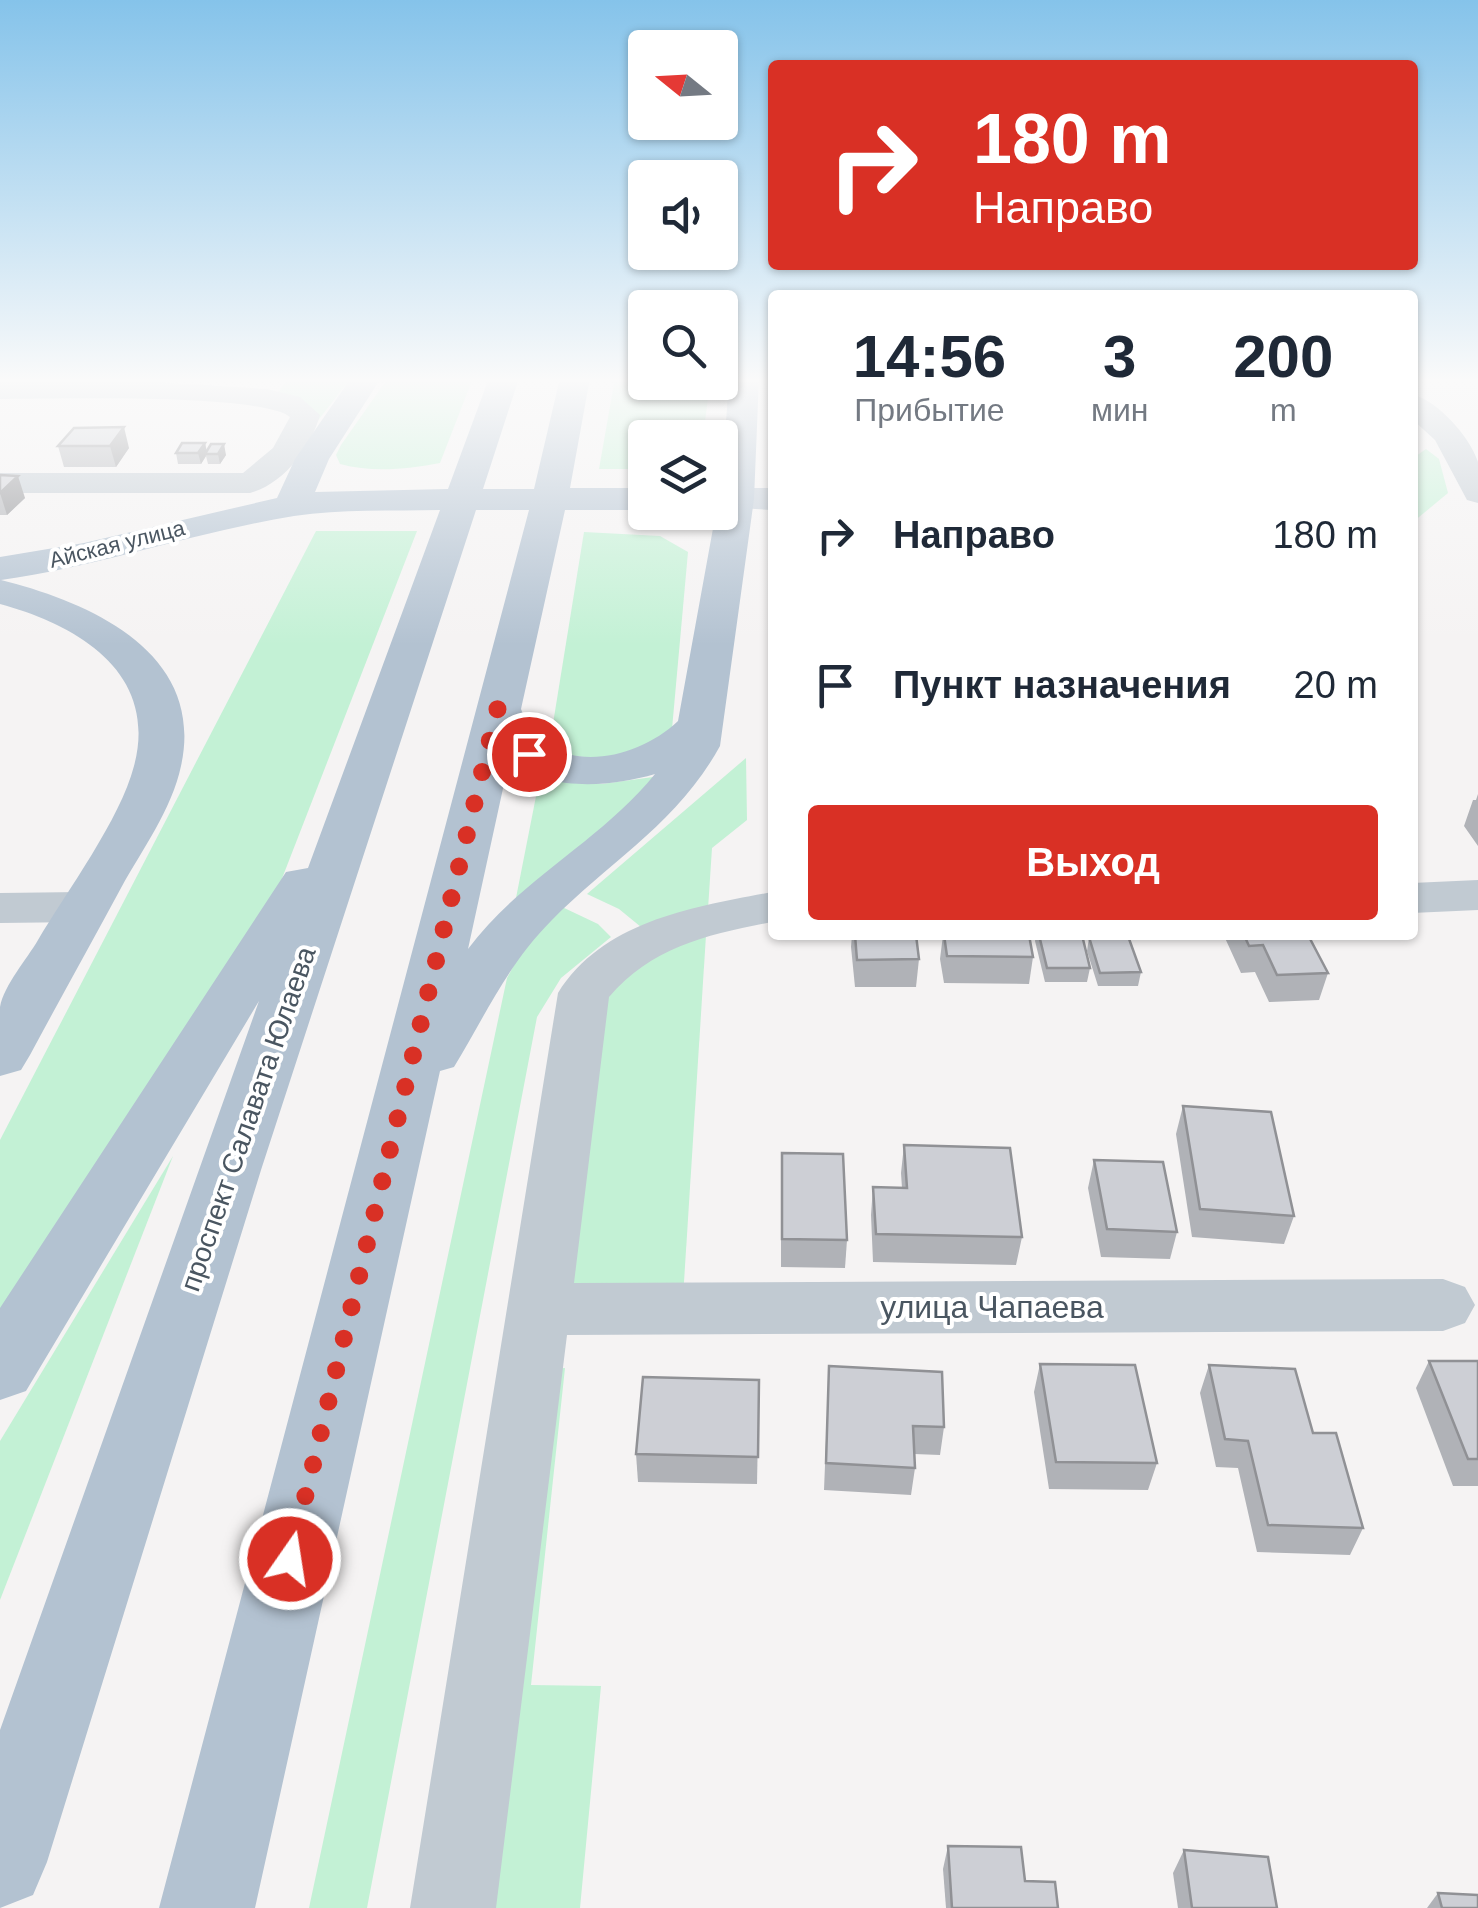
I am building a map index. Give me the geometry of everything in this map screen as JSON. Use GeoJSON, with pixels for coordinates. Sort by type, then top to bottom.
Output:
{"type":"FeatureCollection","features":[{"type":"Feature","properties":{"kind":"main road"},"geometry":{"type":"LineString","coordinates":[[269,498],[302,467]]}},
{"type":"Feature","properties":{"kind":"main road","name":"проспект Салавата Юлаева"},"geometry":{"type":"LineString","coordinates":[[0,1862],[229,1170],[473,467]]}},
{"type":"Feature","properties":{"kind":"main road"},"geometry":{"type":"LineString","coordinates":[[207,1908],[556,467]]}},
{"type":"Feature","properties":{"kind":"main road"},"geometry":{"type":"LineString","coordinates":[[394,1132],[460,1002],[499,944],[535,907],[660,799],[688,766],[702,721],[743,499],[743,467]]}},
{"type":"Feature","properties":{"kind":"main road","name":"Айская улица"},"geometry":{"type":"LineString","coordinates":[[0,569],[76,555],[269,498],[628,499]]}},
{"type":"Feature","properties":{"kind":"main road"},"geometry":{"type":"LineString","coordinates":[[0,592],[38,601],[94,627],[129,654],[153,692],[160,754],[150,789],[0,1055]]}},
{"type":"Feature","properties":{"kind":"main road"},"geometry":{"type":"LineString","coordinates":[[498,707],[512,741],[529,754],[582,769],[609,770],[655,761],[688,740],[702,721]]}},
{"type":"Feature","properties":{"kind":"main road"},"geometry":{"type":"LineString","coordinates":[[0,1369],[262,952],[368,766]]}},
{"type":"Feature","properties":{"kind":"street"},"geometry":{"type":"LineString","coordinates":[[0,483],[269,498],[280,467]]}},
{"type":"Feature","properties":{"kind":"street"},"geometry":{"type":"LineString","coordinates":[[1464,467],[1478,493]]}},
{"type":"Feature","properties":{"kind":"street"},"geometry":{"type":"LineString","coordinates":[[1418,898],[1478,895]]}},
{"type":"Feature","properties":{"kind":"street"},"geometry":{"type":"LineString","coordinates":[[0,908],[81,907]]}},
{"type":"Feature","properties":{"kind":"street"},"geometry":{"type":"LineString","coordinates":[[454,1908],[584,993],[605,966],[631,946],[706,920],[768,908]]}},
{"type":"Feature","properties":{"kind":"street","name":"улица Чапаева"},"geometry":{"type":"LineString","coordinates":[[540,1308],[1443,1304]]}},
{"type":"Feature","properties":{"kind":"green space"},"geometry":{"type":"Polygon","coordinates":[[[359,467],[415,467],[390,469],[359,467]]]}},
{"type":"Feature","properties":{"kind":"green space"},"geometry":{"type":"Polygon","coordinates":[[[1418,467],[1441,467],[1448,493],[1418,518],[1418,467]]]}},
{"type":"Feature","properties":{"kind":"green space"},"geometry":{"type":"Polygon","coordinates":[[[316,531],[417,531],[262,930],[0,1325],[0,1140],[316,531]]]}},
{"type":"Feature","properties":{"kind":"green space"},"geometry":{"type":"Polygon","coordinates":[[[584,532],[660,536],[688,552],[671,740],[632,760],[570,756],[551,736],[584,532]]]}},
{"type":"Feature","properties":{"kind":"green space"},"geometry":{"type":"Polygon","coordinates":[[[746,758],[747,820],[712,848],[708,909],[641,927],[619,909],[587,894],[746,758]]]}},
{"type":"Feature","properties":{"kind":"green space"},"geometry":{"type":"Polygon","coordinates":[[[540,776],[602,784],[662,779],[515,903],[540,776]]]}},
{"type":"Feature","properties":{"kind":"green space"},"geometry":{"type":"Polygon","coordinates":[[[560,906],[598,924],[611,937],[561,978],[537,1017],[367,1908],[309,1908],[507,978],[527,941],[560,906]]]}},
{"type":"Feature","properties":{"kind":"green space"},"geometry":{"type":"Polygon","coordinates":[[[706,935],[683,1298],[561,1297],[597,993],[651,947],[706,935]]]}},
{"type":"Feature","properties":{"kind":"green space"},"geometry":{"type":"Polygon","coordinates":[[[173,1156],[0,1600],[0,1441],[173,1156]]]}},
{"type":"Feature","properties":{"kind":"green space"},"geometry":{"type":"Polygon","coordinates":[[[565,1368],[531,1685],[601,1686],[580,1908],[466,1908],[546,1369],[565,1368]]]}},
{"type":"Feature","properties":{"kind":"building"},"geometry":{"type":"Polygon","coordinates":[[[0,475],[18,476],[0,493],[0,475]]]}},
{"type":"Feature","properties":{"kind":"building"},"geometry":{"type":"Polygon","coordinates":[[[855,940],[917,940],[919,959],[857,960],[855,940]]]}},
{"type":"Feature","properties":{"kind":"building"},"geometry":{"type":"Polygon","coordinates":[[[945,940],[1030,940],[1033,957],[947,956],[945,940]]]}},
{"type":"Feature","properties":{"kind":"building"},"geometry":{"type":"Polygon","coordinates":[[[1040,940],[1083,940],[1090,968],[1047,968],[1040,940]]]}},
{"type":"Feature","properties":{"kind":"building"},"geometry":{"type":"Polygon","coordinates":[[[1090,940],[1129,940],[1141,972],[1100,973],[1090,940]]]}},
{"type":"Feature","properties":{"kind":"building"},"geometry":{"type":"Polygon","coordinates":[[[1246,940],[1311,940],[1328,973],[1277,975],[1263,945],[1249,946],[1246,940]]]}},
{"type":"Feature","properties":{"kind":"building"},"geometry":{"type":"Polygon","coordinates":[[[1183,1106],[1271,1112],[1294,1216],[1200,1209],[1183,1106]]]}},
{"type":"Feature","properties":{"kind":"building"},"geometry":{"type":"Polygon","coordinates":[[[904,1145],[1010,1148],[1022,1237],[876,1234],[873,1187],[907,1188],[904,1145]]]}},
{"type":"Feature","properties":{"kind":"building"},"geometry":{"type":"Polygon","coordinates":[[[782,1153],[843,1154],[847,1240],[782,1239],[782,1153]]]}},
{"type":"Feature","properties":{"kind":"building"},"geometry":{"type":"Polygon","coordinates":[[[1094,1160],[1163,1162],[1177,1232],[1107,1229],[1094,1160]]]}},
{"type":"Feature","properties":{"kind":"building"},"geometry":{"type":"Polygon","coordinates":[[[1429,1361],[1478,1361],[1478,1459],[1468,1459],[1429,1361]]]}},
{"type":"Feature","properties":{"kind":"building"},"geometry":{"type":"Polygon","coordinates":[[[1040,1364],[1135,1365],[1157,1463],[1056,1462],[1040,1364]]]}},
{"type":"Feature","properties":{"kind":"building"},"geometry":{"type":"Polygon","coordinates":[[[1209,1365],[1295,1369],[1313,1433],[1336,1433],[1363,1528],[1268,1525],[1248,1441],[1225,1439],[1209,1365]]]}},
{"type":"Feature","properties":{"kind":"building"},"geometry":{"type":"Polygon","coordinates":[[[829,1366],[942,1372],[944,1427],[913,1426],[915,1468],[826,1463],[829,1366]]]}},
{"type":"Feature","properties":{"kind":"building"},"geometry":{"type":"Polygon","coordinates":[[[643,1377],[759,1380],[758,1457],[636,1454],[643,1377]]]}},
{"type":"Feature","properties":{"kind":"building"},"geometry":{"type":"Polygon","coordinates":[[[948,1846],[1021,1847],[1025,1881],[1055,1882],[1058,1908],[952,1908],[948,1846]]]}},
{"type":"Feature","properties":{"kind":"building"},"geometry":{"type":"Polygon","coordinates":[[[1184,1850],[1268,1857],[1277,1908],[1192,1908],[1184,1850]]]}},
{"type":"Feature","properties":{"kind":"building"},"geometry":{"type":"Polygon","coordinates":[[[1438,1893],[1478,1895],[1478,1908],[1442,1908],[1438,1893]]]}},
{"type":"Feature","properties":{"kind":"route"},"geometry":{"type":"LineString","coordinates":[[290,1559],[498,707],[512,741],[529,754]]}}]}
